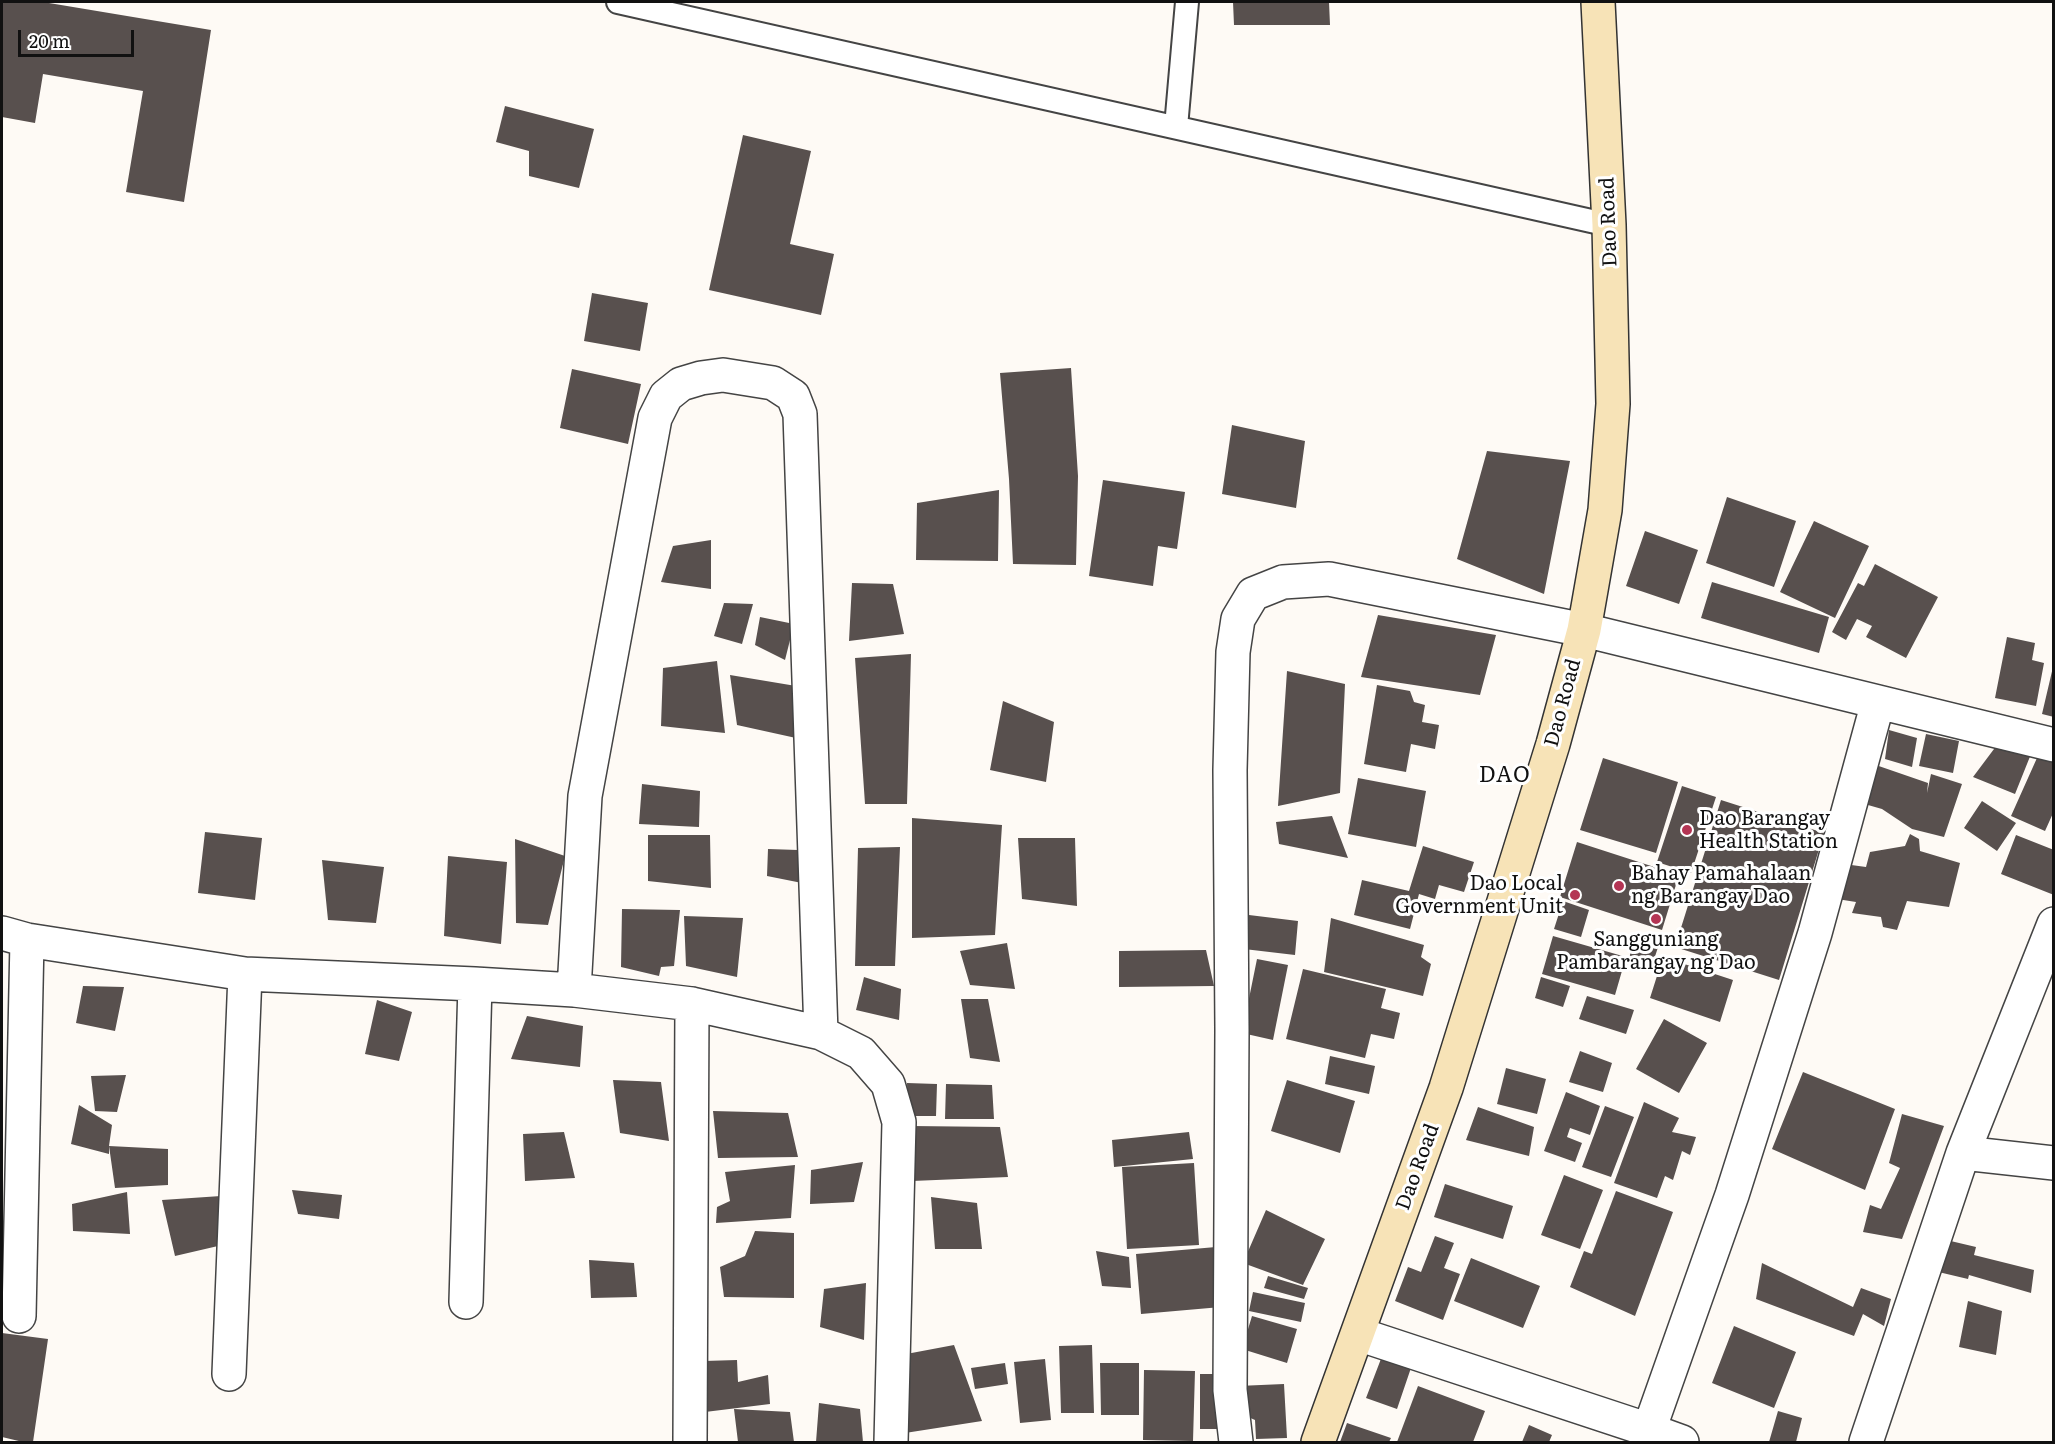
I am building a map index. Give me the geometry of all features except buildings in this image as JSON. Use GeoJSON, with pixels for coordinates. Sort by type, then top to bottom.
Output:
{"type":"FeatureCollection","features":[{"type":"Feature","properties":{"kind":"street","name":"Dao Road"},"geometry":{"type":"LineString","coordinates":[[1318,1443],[1446,1088],[1553,744],[1584,630],[1605,510],[1614,404],[1609,225],[1598,2]]}},
{"type":"Feature","properties":{"kind":"street"},"geometry":{"type":"LineString","coordinates":[[574,990],[585,796],[655,418],[666,396],[681,384],[701,378],[723,375],[773,383],[792,396],[800,414],[820,1033]]}},
{"type":"Feature","properties":{"kind":"street"},"geometry":{"type":"LineString","coordinates":[[1236,1443],[1230,1390],[1232,1030],[1230,770],[1233,652],[1238,619],[1253,594],[1283,582],[1329,579],[1584,630],[2054,746]]}},
{"type":"Feature","properties":{"kind":"street"},"geometry":{"type":"LineString","coordinates":[[1649,1430],[1732,1195],[1815,933],[1878,702]]}},
{"type":"Feature","properties":{"kind":"street"},"geometry":{"type":"LineString","coordinates":[[1866,1443],[1963,1153],[2054,924]]}},
{"type":"Feature","properties":{"kind":"street"},"geometry":{"type":"LineString","coordinates":[[19,1316],[14,936],[245,974],[574,990],[692,1005],[820,1033],[861,1053],[888,1084],[898,1122],[891,1443]]}},
{"type":"Feature","properties":{"kind":"street"},"geometry":{"type":"LineString","coordinates":[[229,1374],[245,974]]}},
{"type":"Feature","properties":{"kind":"street"},"geometry":{"type":"LineString","coordinates":[[466,1302],[475,984]]}},
{"type":"Feature","properties":{"kind":"street"},"geometry":{"type":"LineString","coordinates":[[690,1443],[692,1005]]}},
{"type":"Feature","properties":{"kind":"street"},"geometry":{"type":"LineString","coordinates":[[1963,1153],[2054,1163]]}},
{"type":"Feature","properties":{"kind":"street"},"geometry":{"type":"LineString","coordinates":[[1358,1334],[1683,1443]]}},
{"type":"Feature","properties":{"kind":"lane"},"geometry":{"type":"LineString","coordinates":[[618,2],[1609,225]]}},
{"type":"Feature","properties":{"kind":"lane"},"geometry":{"type":"LineString","coordinates":[[1176,127],[1187,2]]}},
{"type":"Feature","properties":{"kind":"place","name":"Dao Barangay Health Station"},"geometry":{"type":"Point","coordinates":[1687,830]}},
{"type":"Feature","properties":{"kind":"place","name":"Bahay Pamahalaan ng Barangay Dao"},"geometry":{"type":"Point","coordinates":[1619,886]}},
{"type":"Feature","properties":{"kind":"place","name":"Dao Local Government Unit"},"geometry":{"type":"Point","coordinates":[1575,895]}},
{"type":"Feature","properties":{"kind":"place","name":"Sangguniang Pambarangay ng Dao"},"geometry":{"type":"Point","coordinates":[1656,919]}},
{"type":"Feature","properties":{"kind":"district","name":"DAO"},"geometry":{"type":"Point","coordinates":[1505,776]}}]}
